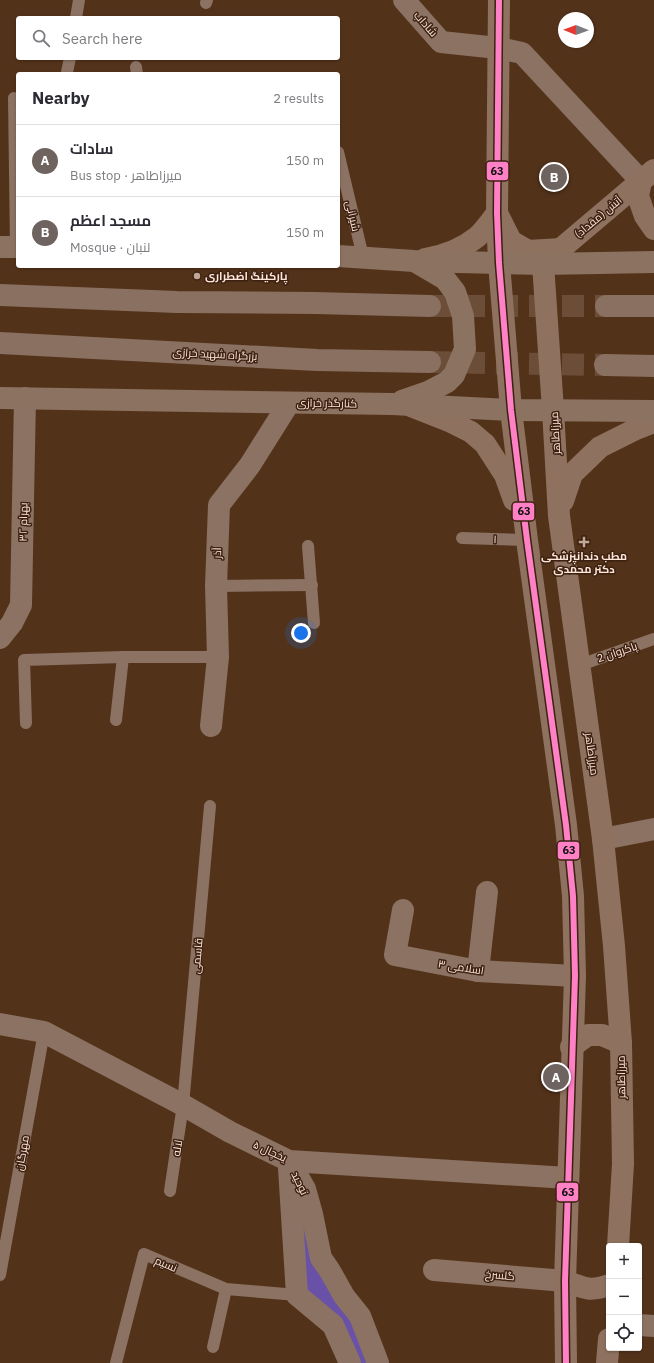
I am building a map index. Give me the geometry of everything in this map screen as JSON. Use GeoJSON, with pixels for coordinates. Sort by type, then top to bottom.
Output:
{"type":"FeatureCollection","features":[{"type":"Feature","properties":{"kind":"highway"},"geometry":{"type":"LineString","coordinates":[[0,295],[177,302],[430,306]]}},
{"type":"Feature","properties":{"kind":"highway"},"geometry":{"type":"LineString","coordinates":[[606,306],[654,306]]}},
{"type":"Feature","properties":{"kind":"highway","name":"بزرگراه شهید خرازی"},"geometry":{"type":"LineString","coordinates":[[0,343],[318,360],[430,362]]}},
{"type":"Feature","properties":{"kind":"highway"},"geometry":{"type":"LineString","coordinates":[[605,365],[654,366]]}},
{"type":"Feature","properties":{"kind":"main road"},"geometry":{"type":"LineString","coordinates":[[499,0],[497,213],[499,263],[511,410],[527,540],[566,825],[573,896],[574,1018],[571,1047],[565,1281],[566,1363]]}},
{"type":"Feature","properties":{"kind":"main road"},"geometry":{"type":"LineString","coordinates":[[647,175],[638,196],[646,216],[654,229]]}},
{"type":"Feature","properties":{"kind":"main road","name":"آتش (مقداد)"},"geometry":{"type":"LineString","coordinates":[[543,264],[647,175]]}},
{"type":"Feature","properties":{"kind":"main road"},"geometry":{"type":"LineString","coordinates":[[497,213],[510,241],[528,251],[561,249]]}},
{"type":"Feature","properties":{"kind":"main road"},"geometry":{"type":"LineString","coordinates":[[414,261],[442,256],[464,246],[477,237],[497,213]]}},
{"type":"Feature","properties":{"kind":"main road"},"geometry":{"type":"LineString","coordinates":[[340,256],[414,261],[543,264],[654,262]]}},
{"type":"Feature","properties":{"kind":"main road"},"geometry":{"type":"LineString","coordinates":[[401,405],[447,382],[454,375],[465,349],[463,316],[455,292],[445,279],[414,261]]}},
{"type":"Feature","properties":{"kind":"main road","name":"میرزاطاهر"},"geometry":{"type":"LineString","coordinates":[[543,264],[559,516],[604,839],[614,946],[621,1043],[623,1164],[618,1243]]}},
{"type":"Feature","properties":{"kind":"main road","name":"کنارگذر خرازی"},"geometry":{"type":"LineString","coordinates":[[0,398],[401,405],[511,410],[654,411]]}},
{"type":"Feature","properties":{"kind":"main road"},"geometry":{"type":"LineString","coordinates":[[401,405],[449,421],[471,432],[485,444],[505,475],[527,540]]}},
{"type":"Feature","properties":{"kind":"main road"},"geometry":{"type":"LineString","coordinates":[[559,516],[572,474],[600,447],[636,429],[654,422]]}},
{"type":"Feature","properties":{"kind":"main road"},"geometry":{"type":"LineString","coordinates":[[571,1047],[588,1035],[602,1035],[621,1043]]}},
{"type":"Feature","properties":{"kind":"main road"},"geometry":{"type":"LineString","coordinates":[[565,1281],[587,1289],[606,1286]]}},
{"type":"Feature","properties":{"kind":"main road"},"geometry":{"type":"LineString","coordinates":[[607,1363],[608,1351]]}},
{"type":"Feature","properties":{"kind":"street","name":"شاداب"},"geometry":{"type":"LineString","coordinates":[[404,0],[441,42],[498,48],[522,53],[647,175]]}},
{"type":"Feature","properties":{"kind":"street","name":"بهرام ۳۲"},"geometry":{"type":"LineString","coordinates":[[0,638],[12,623],[21,605],[25,398]]}},
{"type":"Feature","properties":{"kind":"street","name":"آذر"},"geometry":{"type":"LineString","coordinates":[[211,726],[218,657],[216,586],[219,505],[250,465],[289,403]]}},
{"type":"Feature","properties":{"kind":"street"},"geometry":{"type":"LineString","coordinates":[[604,839],[654,829]]}},
{"type":"Feature","properties":{"kind":"street"},"geometry":{"type":"LineString","coordinates":[[478,971],[487,892]]}},
{"type":"Feature","properties":{"kind":"street","name":"اسلامی ۳"},"geometry":{"type":"LineString","coordinates":[[403,910],[395,956],[478,971],[574,976]]}},
{"type":"Feature","properties":{"kind":"street","name":"یخچال ۵"},"geometry":{"type":"LineString","coordinates":[[0,1024],[44,1032],[230,1132],[289,1161],[568,1178]]}},
{"type":"Feature","properties":{"kind":"street","name":"توحید"},"geometry":{"type":"LineString","coordinates":[[289,1161],[297,1295]]}},
{"type":"Feature","properties":{"kind":"street","name":"توحید"},"geometry":{"type":"LineString","coordinates":[[289,1161],[305,1189],[321,1258],[344,1296],[360,1316],[378,1363]]}},
{"type":"Feature","properties":{"kind":"street","name":"گلسرخ"},"geometry":{"type":"LineString","coordinates":[[434,1270],[565,1281]]}},
{"type":"Feature","properties":{"kind":"street"},"geometry":{"type":"LineString","coordinates":[[297,1295],[333,1325],[350,1363]]}},
{"type":"Feature","properties":{"kind":"street"},"geometry":{"type":"LineString","coordinates":[[333,1325],[360,1316]]}},
{"type":"Feature","properties":{"kind":"street"},"geometry":{"type":"LineString","coordinates":[[642,1325],[654,1326]]}},
{"type":"Feature","properties":{"kind":"lane"},"geometry":{"type":"LineString","coordinates":[[76,16],[79,0]]}},
{"type":"Feature","properties":{"kind":"lane"},"geometry":{"type":"LineString","coordinates":[[67,72],[70,60]]}},
{"type":"Feature","properties":{"kind":"lane"},"geometry":{"type":"LineString","coordinates":[[11,247],[14,98]]}},
{"type":"Feature","properties":{"kind":"lane","name":"شیرانی"},"geometry":{"type":"LineString","coordinates":[[340,160],[363,257]]}},
{"type":"Feature","properties":{"kind":"lane","name":"۱"},"geometry":{"type":"LineString","coordinates":[[462,538],[527,540]]}},
{"type":"Feature","properties":{"kind":"lane"},"geometry":{"type":"LineString","coordinates":[[308,546],[314,623]]}},
{"type":"Feature","properties":{"kind":"lane"},"geometry":{"type":"LineString","coordinates":[[216,586],[312,586]]}},
{"type":"Feature","properties":{"kind":"lane","name":"پاکروان 2"},"geometry":{"type":"LineString","coordinates":[[580,665],[654,639]]}},
{"type":"Feature","properties":{"kind":"lane"},"geometry":{"type":"LineString","coordinates":[[116,720],[123,657]]}},
{"type":"Feature","properties":{"kind":"lane"},"geometry":{"type":"LineString","coordinates":[[26,723],[24,660],[123,657],[218,657]]}},
{"type":"Feature","properties":{"kind":"lane","name":"قاسمی"},"geometry":{"type":"LineString","coordinates":[[183,1106],[210,806]]}},
{"type":"Feature","properties":{"kind":"lane","name":"مهرگان"},"geometry":{"type":"LineString","coordinates":[[0,1275],[44,1032]]}},
{"type":"Feature","properties":{"kind":"lane","name":"لاله"},"geometry":{"type":"LineString","coordinates":[[170,1191],[183,1106]]}},
{"type":"Feature","properties":{"kind":"lane","name":"نسیم"},"geometry":{"type":"LineString","coordinates":[[116,1363],[144,1254],[226,1289],[297,1295]]}},
{"type":"Feature","properties":{"kind":"lane"},"geometry":{"type":"LineString","coordinates":[[213,1346],[226,1289]]}},
{"type":"Feature","properties":{"kind":"shaded area"},"geometry":{"type":"Polygon","coordinates":[[[302,1192],[374,1363],[354,1363],[304,1295],[302,1192]]]}},
{"type":"Feature","properties":{"kind":"tunnel"},"geometry":{"type":"LineString","coordinates":[[430,306],[606,306]]}},
{"type":"Feature","properties":{"kind":"tunnel"},"geometry":{"type":"LineString","coordinates":[[430,362],[605,365]]}},
{"type":"Feature","properties":{"kind":"transit line","name":"63"},"geometry":{"type":"LineString","coordinates":[[499,0],[497,213],[499,263],[511,410],[527,540],[566,825],[573,896],[575,976],[565,1281],[566,1363]]}},
{"type":"Feature","properties":{"kind":"place","name":"مسجد اعظم"},"geometry":{"type":"Point","coordinates":[554,177]}},
{"type":"Feature","properties":{"kind":"place","name":"پارکینگ اضطراری"},"geometry":{"type":"Point","coordinates":[197,276]}},
{"type":"Feature","properties":{"kind":"place","name":"مطب دندانپزشکی دکتر محمدی"},"geometry":{"type":"Point","coordinates":[584,542]}},
{"type":"Feature","properties":{"kind":"place","name":"سادات"},"geometry":{"type":"Point","coordinates":[556,1077]}}]}
